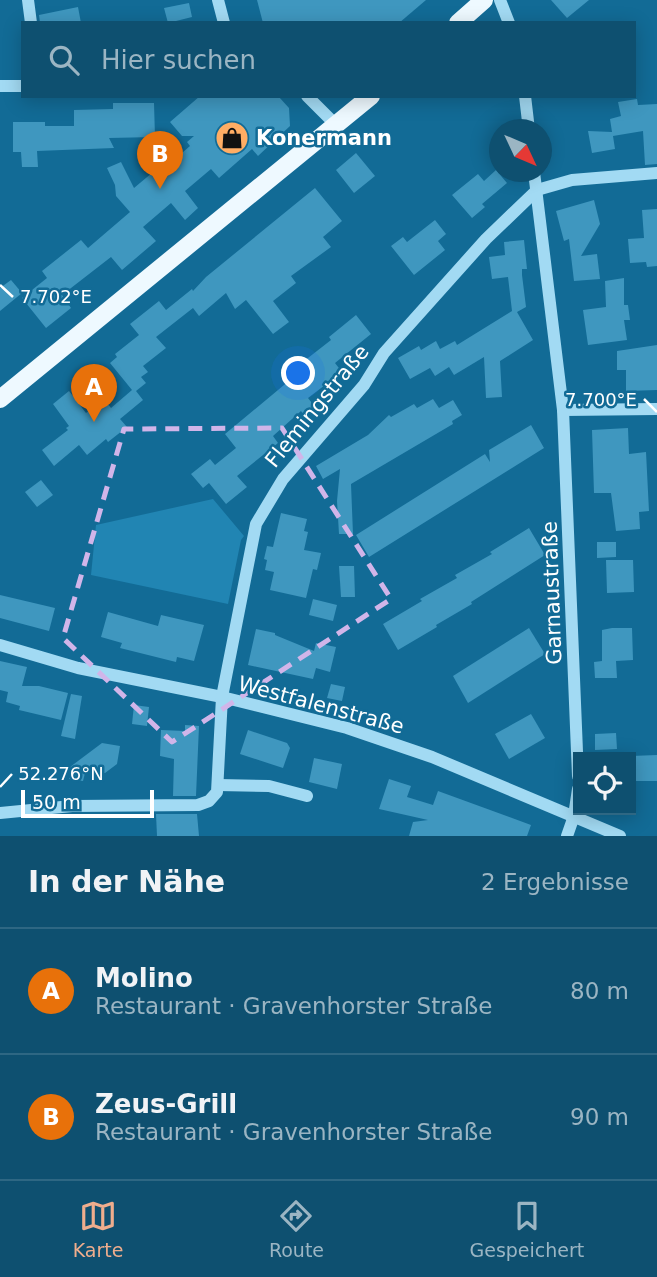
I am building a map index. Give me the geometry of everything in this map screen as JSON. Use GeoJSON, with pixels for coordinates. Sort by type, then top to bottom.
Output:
{"type":"FeatureCollection","features":[{"type":"Feature","properties":{"kind":"main road"},"geometry":{"type":"LineString","coordinates":[[460,21],[484,0]]}},
{"type":"Feature","properties":{"kind":"main road"},"geometry":{"type":"LineString","coordinates":[[0,399],[370,98]]}},
{"type":"Feature","properties":{"kind":"street"},"geometry":{"type":"LineString","coordinates":[[28,0],[31,21]]}},
{"type":"Feature","properties":{"kind":"street"},"geometry":{"type":"LineString","coordinates":[[218,0],[223,21]]}},
{"type":"Feature","properties":{"kind":"street"},"geometry":{"type":"LineString","coordinates":[[500,0],[508,21]]}},
{"type":"Feature","properties":{"kind":"street"},"geometry":{"type":"LineString","coordinates":[[0,86],[21,86]]}},
{"type":"Feature","properties":{"kind":"street"},"geometry":{"type":"LineString","coordinates":[[309,98],[336,125]]}},
{"type":"Feature","properties":{"kind":"street"},"geometry":{"type":"LineString","coordinates":[[525,98],[528,119]]}},
{"type":"Feature","properties":{"kind":"street"},"geometry":{"type":"LineString","coordinates":[[537,190],[572,180],[657,173]]}},
{"type":"Feature","properties":{"kind":"street","name":"Garnaustraße"},"geometry":{"type":"LineString","coordinates":[[536,182],[563,410],[577,752]]}},
{"type":"Feature","properties":{"kind":"street","name":"Flemingstraße"},"geometry":{"type":"LineString","coordinates":[[218,785],[222,697],[256,524],[283,479],[364,385],[393,343],[486,239],[537,190]]}},
{"type":"Feature","properties":{"kind":"street"},"geometry":{"type":"LineString","coordinates":[[563,410],[657,410]]}},
{"type":"Feature","properties":{"kind":"street","name":"Westfalenstraße"},"geometry":{"type":"LineString","coordinates":[[0,645],[78,668],[222,697],[347,729],[426,755],[620,836]]}},
{"type":"Feature","properties":{"kind":"street"},"geometry":{"type":"LineString","coordinates":[[0,813],[72,806],[198,805],[209,801],[217,792],[218,785],[268,786],[307,796]]}},
{"type":"Feature","properties":{"kind":"street"},"geometry":{"type":"LineString","coordinates":[[567,836],[574,817]]}},
{"type":"Feature","properties":{"kind":"highlighted area"},"geometry":{"type":"Polygon","coordinates":[[[282,428],[391,599],[172,742],[63,638],[124,429],[282,428]]]}},
{"type":"Feature","properties":{"kind":"shaded area"},"geometry":{"type":"Polygon","coordinates":[[[213,499],[244,536],[228,604],[91,575],[96,525],[213,499]]]}},
{"type":"Feature","properties":{"kind":"building"},"geometry":{"type":"Polygon","coordinates":[[[257,0],[426,0],[401,21],[262,21],[257,0]]]}},
{"type":"Feature","properties":{"kind":"building"},"geometry":{"type":"Polygon","coordinates":[[[551,0],[589,0],[567,18],[551,0]]]}},
{"type":"Feature","properties":{"kind":"building"},"geometry":{"type":"Polygon","coordinates":[[[189,3],[192,17],[167,21],[164,8],[189,3]]]}},
{"type":"Feature","properties":{"kind":"building"},"geometry":{"type":"Polygon","coordinates":[[[78,7],[81,21],[40,21],[39,15],[78,7]]]}},
{"type":"Feature","properties":{"kind":"building"},"geometry":{"type":"Polygon","coordinates":[[[198,98],[280,98],[289,108],[290,126],[258,156],[252,149],[219,178],[211,169],[185,191],[198,208],[185,220],[171,203],[143,227],[156,241],[122,270],[111,257],[62,295],[71,308],[46,328],[22,298],[47,278],[42,271],[81,240],[88,248],[130,212],[116,196],[115,185],[107,168],[121,162],[134,188],[165,162],[168,165],[190,146],[187,142],[194,136],[182,136],[170,122],[198,98]]]}},
{"type":"Feature","properties":{"kind":"building"},"geometry":{"type":"Polygon","coordinates":[[[637,99],[638,105],[657,104],[657,164],[645,165],[643,131],[613,136],[615,149],[592,153],[588,131],[612,132],[610,119],[621,116],[618,102],[637,99]]]}},
{"type":"Feature","properties":{"kind":"building"},"geometry":{"type":"Polygon","coordinates":[[[113,103],[154,103],[155,137],[109,138],[114,148],[37,151],[38,167],[22,167],[21,152],[13,152],[13,122],[74,126],[74,110],[113,109],[113,103]]]}},
{"type":"Feature","properties":{"kind":"building"},"geometry":{"type":"Polygon","coordinates":[[[356,153],[375,176],[354,193],[336,170],[356,153]]]}},
{"type":"Feature","properties":{"kind":"building"},"geometry":{"type":"Polygon","coordinates":[[[478,174],[484,181],[489,176],[489,182],[507,183],[482,204],[485,207],[472,218],[452,195],[478,174]]]}},
{"type":"Feature","properties":{"kind":"building"},"geometry":{"type":"Polygon","coordinates":[[[315,188],[342,221],[323,237],[331,247],[291,276],[296,283],[273,301],[289,322],[273,334],[246,300],[235,309],[226,293],[199,316],[193,308],[156,337],[166,348],[143,366],[148,372],[141,377],[146,383],[136,391],[143,400],[120,419],[127,427],[108,442],[106,439],[87,455],[79,445],[54,466],[42,450],[68,430],[66,428],[69,426],[53,404],[69,391],[86,413],[104,399],[111,408],[132,390],[110,363],[117,357],[115,354],[139,335],[130,324],[159,301],[166,310],[192,289],[193,291],[206,277],[315,188]]]}},
{"type":"Feature","properties":{"kind":"building"},"geometry":{"type":"Polygon","coordinates":[[[594,200],[600,224],[581,256],[597,254],[600,279],[574,281],[569,239],[564,241],[556,211],[594,200]]]}},
{"type":"Feature","properties":{"kind":"building"},"geometry":{"type":"Polygon","coordinates":[[[657,209],[657,266],[647,267],[646,262],[630,263],[628,239],[644,238],[642,210],[657,209]]]}},
{"type":"Feature","properties":{"kind":"building"},"geometry":{"type":"Polygon","coordinates":[[[435,220],[446,234],[438,241],[445,250],[414,275],[391,246],[403,237],[407,242],[435,220]]]}},
{"type":"Feature","properties":{"kind":"building"},"geometry":{"type":"Polygon","coordinates":[[[524,240],[527,269],[522,269],[522,275],[526,307],[517,312],[533,340],[500,361],[502,397],[486,398],[484,357],[454,375],[449,367],[435,376],[430,368],[410,379],[398,358],[419,346],[421,350],[436,341],[440,349],[455,341],[457,345],[512,311],[508,277],[492,279],[489,257],[505,255],[504,242],[524,240]]]}},
{"type":"Feature","properties":{"kind":"building"},"geometry":{"type":"Polygon","coordinates":[[[624,278],[624,305],[628,305],[630,320],[624,320],[627,340],[588,345],[583,310],[606,307],[605,281],[624,278]]]}},
{"type":"Feature","properties":{"kind":"building"},"geometry":{"type":"Polygon","coordinates":[[[11,280],[22,293],[0,311],[0,288],[11,280]]]}},
{"type":"Feature","properties":{"kind":"building"},"geometry":{"type":"Polygon","coordinates":[[[356,315],[371,334],[335,363],[342,372],[308,398],[315,407],[304,415],[301,411],[273,436],[278,443],[237,476],[247,487],[226,504],[209,483],[203,488],[191,474],[210,459],[215,465],[236,448],[225,434],[302,370],[299,365],[331,340],[329,337],[356,315]]]}},
{"type":"Feature","properties":{"kind":"building"},"geometry":{"type":"Polygon","coordinates":[[[657,345],[657,390],[626,391],[626,370],[617,370],[617,351],[657,345]]]}},
{"type":"Feature","properties":{"kind":"building"},"geometry":{"type":"Polygon","coordinates":[[[433,399],[439,408],[453,400],[462,415],[452,421],[453,424],[351,484],[353,534],[339,534],[337,501],[340,469],[323,479],[316,466],[368,435],[389,415],[391,417],[414,404],[417,408],[433,399]]]}},
{"type":"Feature","properties":{"kind":"building"},"geometry":{"type":"Polygon","coordinates":[[[531,425],[544,448],[369,557],[356,535],[485,454],[490,462],[489,450],[531,425]]]}},
{"type":"Feature","properties":{"kind":"building"},"geometry":{"type":"Polygon","coordinates":[[[628,428],[629,454],[646,452],[649,511],[639,512],[640,529],[616,531],[611,493],[594,493],[592,430],[628,428]]]}},
{"type":"Feature","properties":{"kind":"building"},"geometry":{"type":"Polygon","coordinates":[[[41,480],[53,495],[37,507],[25,492],[41,480]]]}},
{"type":"Feature","properties":{"kind":"building"},"geometry":{"type":"Polygon","coordinates":[[[281,513],[307,519],[304,531],[308,532],[304,550],[321,553],[317,570],[313,569],[306,598],[270,590],[274,572],[265,570],[267,560],[264,559],[267,546],[273,547],[281,513]]]}},
{"type":"Feature","properties":{"kind":"building"},"geometry":{"type":"Polygon","coordinates":[[[529,528],[545,555],[398,650],[383,624],[457,578],[455,575],[492,554],[490,552],[529,528]]]}},
{"type":"Feature","properties":{"kind":"building"},"geometry":{"type":"Polygon","coordinates":[[[597,542],[616,542],[616,557],[597,558],[597,542]]]}},
{"type":"Feature","properties":{"kind":"building"},"geometry":{"type":"Polygon","coordinates":[[[606,560],[633,560],[634,592],[607,593],[606,560]]]}},
{"type":"Feature","properties":{"kind":"building"},"geometry":{"type":"Polygon","coordinates":[[[339,566],[354,566],[355,597],[341,597],[339,566]]]}},
{"type":"Feature","properties":{"kind":"building"},"geometry":{"type":"Polygon","coordinates":[[[0,595],[55,608],[49,631],[0,618],[0,595]]]}},
{"type":"Feature","properties":{"kind":"building"},"geometry":{"type":"Polygon","coordinates":[[[313,599],[337,605],[333,621],[309,615],[313,599]]]}},
{"type":"Feature","properties":{"kind":"building"},"geometry":{"type":"Polygon","coordinates":[[[108,612],[158,626],[161,615],[204,625],[194,661],[177,657],[176,662],[120,648],[122,643],[101,637],[108,612]]]}},
{"type":"Feature","properties":{"kind":"building"},"geometry":{"type":"Polygon","coordinates":[[[529,628],[545,654],[468,703],[453,676],[529,628]]]}},
{"type":"Feature","properties":{"kind":"building"},"geometry":{"type":"Polygon","coordinates":[[[632,628],[633,660],[616,661],[617,678],[595,678],[594,662],[602,661],[602,630],[632,628]]]}},
{"type":"Feature","properties":{"kind":"building"},"geometry":{"type":"Polygon","coordinates":[[[256,629],[275,633],[314,651],[316,643],[336,647],[330,672],[316,668],[313,679],[248,665],[256,629]]]}},
{"type":"Feature","properties":{"kind":"building"},"geometry":{"type":"Polygon","coordinates":[[[0,661],[27,667],[22,686],[39,686],[68,693],[61,720],[19,710],[20,706],[6,702],[8,692],[0,690],[0,661]]]}},
{"type":"Feature","properties":{"kind":"building"},"geometry":{"type":"Polygon","coordinates":[[[331,684],[345,687],[342,701],[327,698],[331,684]]]}},
{"type":"Feature","properties":{"kind":"building"},"geometry":{"type":"Polygon","coordinates":[[[71,694],[82,696],[75,739],[61,736],[71,694]]]}},
{"type":"Feature","properties":{"kind":"building"},"geometry":{"type":"Polygon","coordinates":[[[134,705],[149,707],[147,726],[132,724],[134,705]]]}},
{"type":"Feature","properties":{"kind":"building"},"geometry":{"type":"Polygon","coordinates":[[[531,714],[545,738],[509,759],[495,734],[531,714]]]}},
{"type":"Feature","properties":{"kind":"building"},"geometry":{"type":"Polygon","coordinates":[[[185,725],[199,726],[196,796],[173,796],[174,759],[160,756],[161,730],[185,731],[185,725]]]}},
{"type":"Feature","properties":{"kind":"building"},"geometry":{"type":"Polygon","coordinates":[[[248,730],[287,743],[290,748],[283,768],[240,754],[248,730]]]}},
{"type":"Feature","properties":{"kind":"building"},"geometry":{"type":"Polygon","coordinates":[[[616,733],[617,749],[595,750],[595,734],[616,733]]]}},
{"type":"Feature","properties":{"kind":"building"},"geometry":{"type":"Polygon","coordinates":[[[102,743],[120,746],[117,764],[105,773],[85,773],[83,781],[69,779],[71,771],[66,770],[102,743]]]}},
{"type":"Feature","properties":{"kind":"building"},"geometry":{"type":"Polygon","coordinates":[[[657,755],[657,781],[636,781],[636,756],[657,755]]]}},
{"type":"Feature","properties":{"kind":"building"},"geometry":{"type":"Polygon","coordinates":[[[314,758],[342,764],[337,789],[309,782],[314,758]]]}},
{"type":"Feature","properties":{"kind":"building"},"geometry":{"type":"Polygon","coordinates":[[[389,779],[411,786],[407,797],[433,805],[438,791],[531,825],[527,836],[409,836],[413,822],[428,820],[379,809],[389,779]]]}},
{"type":"Feature","properties":{"kind":"building"},"geometry":{"type":"Polygon","coordinates":[[[156,814],[197,814],[199,836],[157,836],[156,814]]]}},
{"type":"Feature","properties":{"kind":"place","name":"Konermann"},"geometry":{"type":"Point","coordinates":[232,138]}},
{"type":"Feature","properties":{"kind":"place","name":"Zeus-Grill"},"geometry":{"type":"Point","coordinates":[160,189]}},
{"type":"Feature","properties":{"kind":"place","name":"Molino"},"geometry":{"type":"Point","coordinates":[94,422]}}]}
